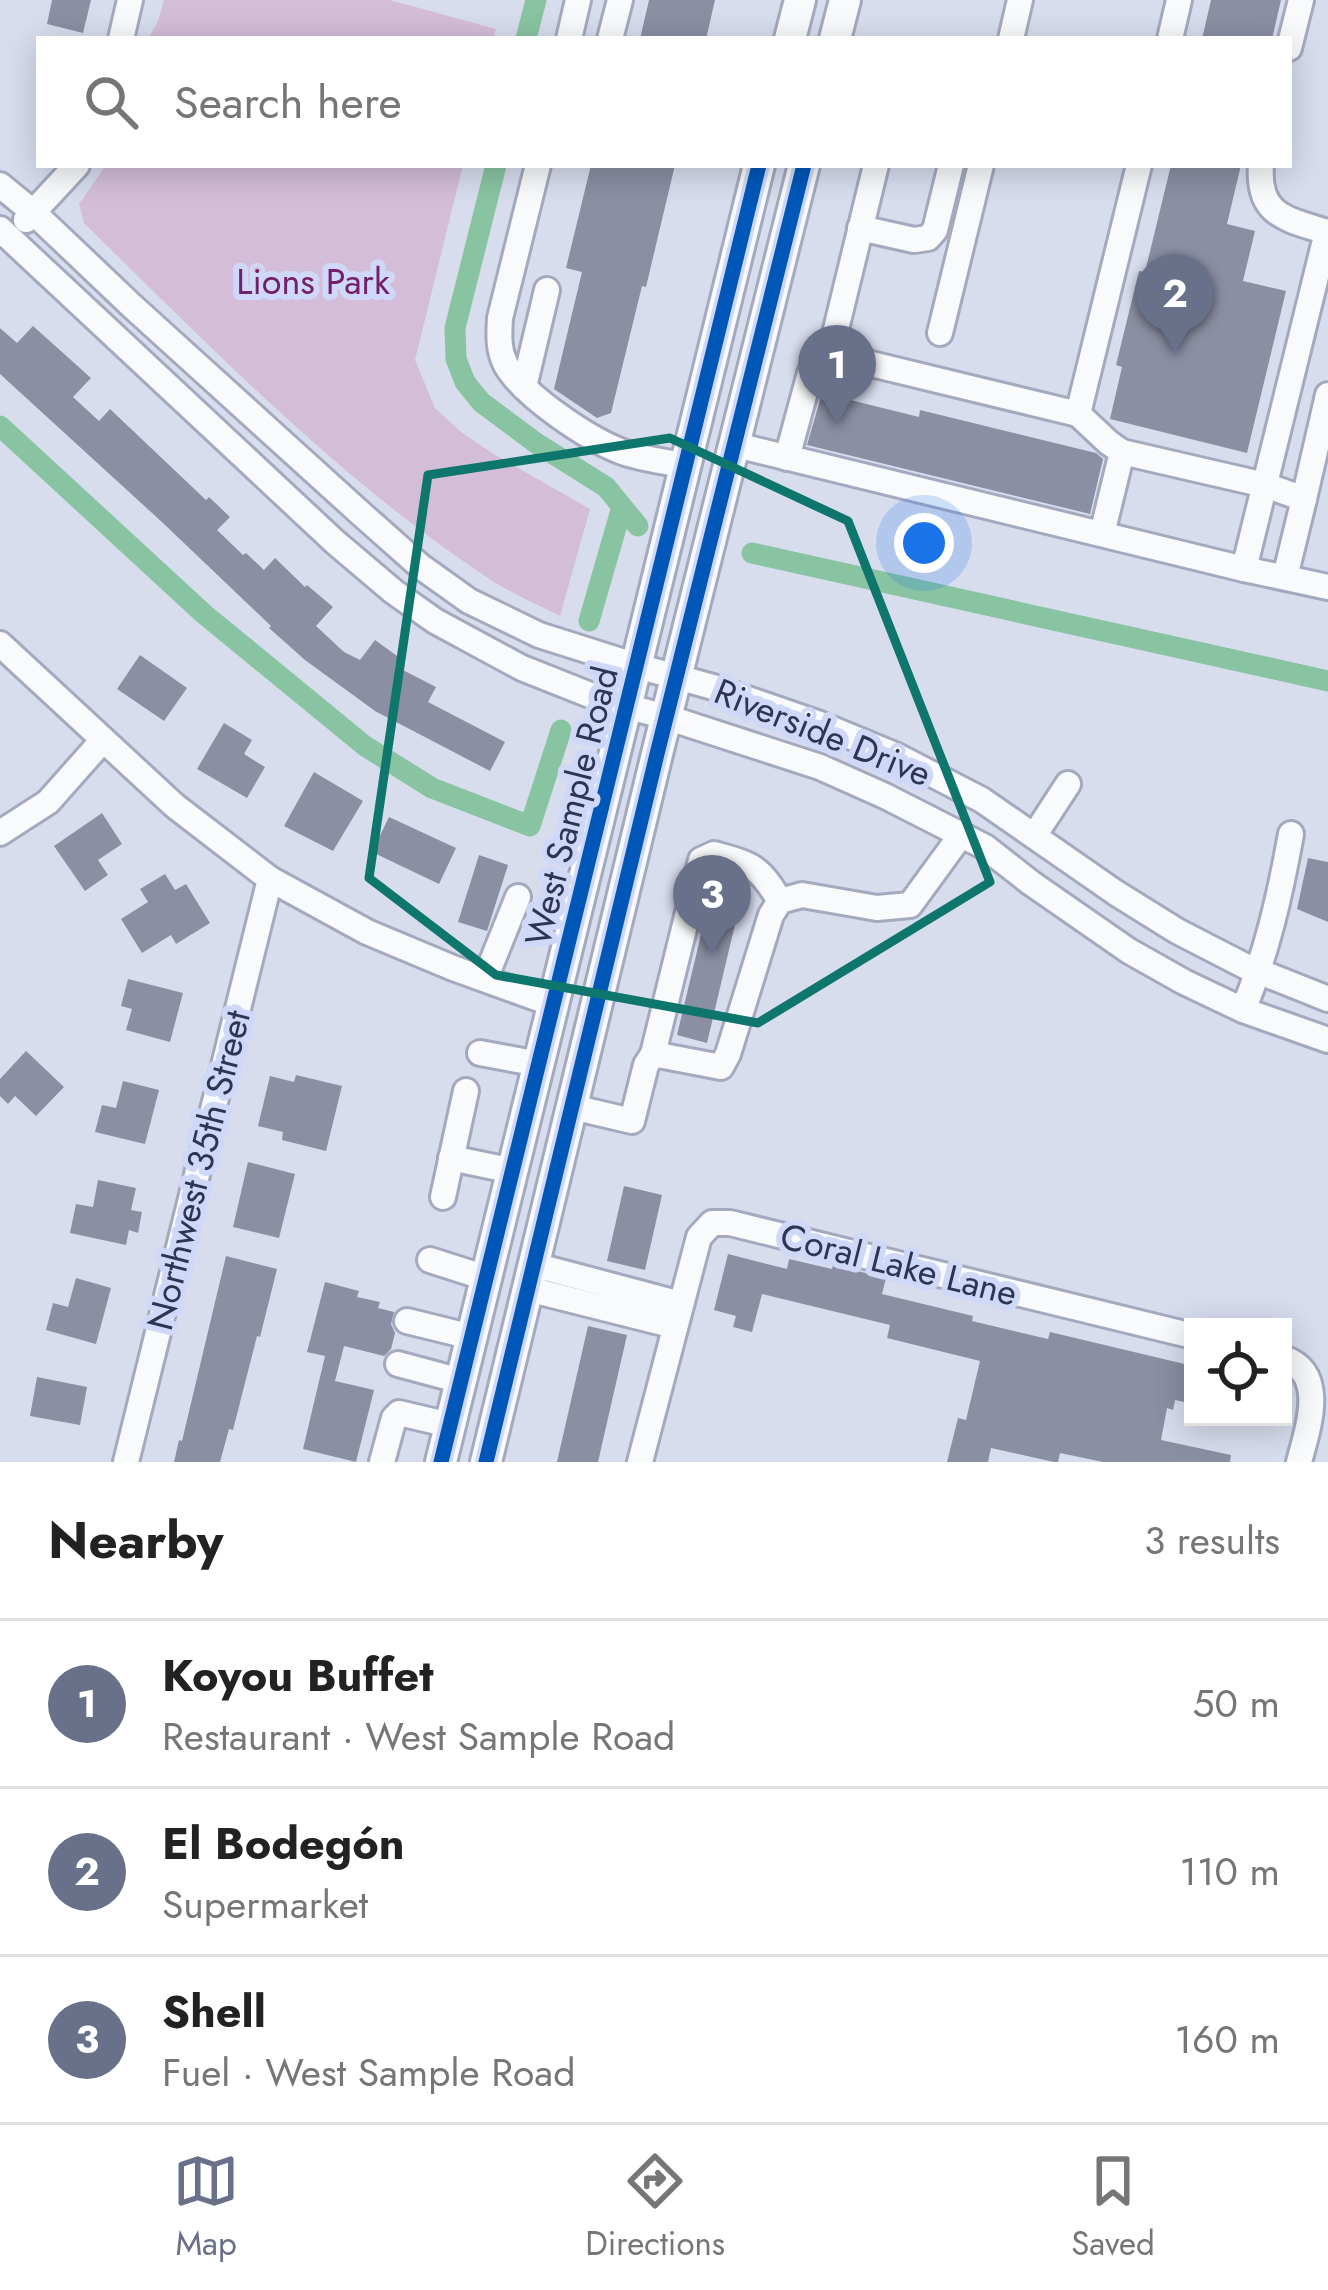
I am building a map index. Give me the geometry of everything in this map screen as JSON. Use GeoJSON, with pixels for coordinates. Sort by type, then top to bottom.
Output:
{"type":"FeatureCollection","features":[{"type":"Feature","properties":{"kind":"main road"},"geometry":{"type":"LineString","coordinates":[[791,36],[800,0]]}},
{"type":"Feature","properties":{"kind":"main road"},"geometry":{"type":"LineString","coordinates":[[813,36],[820,0]]}},
{"type":"Feature","properties":{"kind":"main road"},"geometry":{"type":"LineString","coordinates":[[836,36],[845,0]]}},
{"type":"Feature","properties":{"kind":"main road","name":"West Sample Road"},"geometry":{"type":"LineString","coordinates":[[441,1462],[758,168]]}},
{"type":"Feature","properties":{"kind":"main road"},"geometry":{"type":"LineString","coordinates":[[784,168],[780,187],[791,220]]}},
{"type":"Feature","properties":{"kind":"main road","name":"West Sample Road"},"geometry":{"type":"LineString","coordinates":[[485,1462],[803,168]]}},
{"type":"Feature","properties":{"kind":"street"},"geometry":{"type":"LineString","coordinates":[[123,36],[130,0]]}},
{"type":"Feature","properties":{"kind":"street"},"geometry":{"type":"LineString","coordinates":[[570,36],[578,0]]}},
{"type":"Feature","properties":{"kind":"street"},"geometry":{"type":"LineString","coordinates":[[611,36],[620,0]]}},
{"type":"Feature","properties":{"kind":"street"},"geometry":{"type":"LineString","coordinates":[[1171,36],[1179,0]]}},
{"type":"Feature","properties":{"kind":"street"},"geometry":{"type":"LineString","coordinates":[[1292,36],[1301,0]]}},
{"type":"Feature","properties":{"kind":"street"},"geometry":{"type":"LineString","coordinates":[[1011,36],[1013,1]]}},
{"type":"Feature","properties":{"kind":"street"},"geometry":{"type":"LineString","coordinates":[[5,233],[33,212],[74,168]]}},
{"type":"Feature","properties":{"kind":"street"},"geometry":{"type":"LineString","coordinates":[[537,168],[500,330],[506,364],[524,387],[599,442],[625,453],[686,466]]}},
{"type":"Feature","properties":{"kind":"street"},"geometry":{"type":"LineString","coordinates":[[788,458],[810,374],[830,354],[874,168]]}},
{"type":"Feature","properties":{"kind":"street"},"geometry":{"type":"LineString","coordinates":[[860,227],[914,241],[928,238],[950,168]]}},
{"type":"Feature","properties":{"kind":"street"},"geometry":{"type":"LineString","coordinates":[[940,333],[979,168]]}},
{"type":"Feature","properties":{"kind":"street"},"geometry":{"type":"LineString","coordinates":[[1078,414],[1138,168]]}},
{"type":"Feature","properties":{"kind":"street"},"geometry":{"type":"LineString","coordinates":[[1244,569],[1328,232],[1287,219],[1270,207],[1262,196],[1261,168]]}},
{"type":"Feature","properties":{"kind":"street","name":"Riverside Drive"},"geometry":{"type":"LineString","coordinates":[[0,185],[420,566],[469,601],[539,634],[676,675],[895,755],[982,800],[1177,931],[1328,999]]}},
{"type":"Feature","properties":{"kind":"street","name":"Riverside Drive"},"geometry":{"type":"LineString","coordinates":[[5,233],[301,511],[435,621],[522,668],[628,709],[820,767],[886,796],[985,847],[1129,951],[1184,982],[1243,1010],[1328,1040]]}},
{"type":"Feature","properties":{"kind":"street"},"geometry":{"type":"LineString","coordinates":[[524,387],[547,290]]}},
{"type":"Feature","properties":{"kind":"street"},"geometry":{"type":"LineString","coordinates":[[830,354],[1078,414],[1122,452],[1265,485],[1304,499]]}},
{"type":"Feature","properties":{"kind":"street"},"geometry":{"type":"LineString","coordinates":[[1285,578],[1324,429],[1328,395]]}},
{"type":"Feature","properties":{"kind":"street"},"geometry":{"type":"LineString","coordinates":[[736,445],[1328,587]]}},
{"type":"Feature","properties":{"kind":"street"},"geometry":{"type":"LineString","coordinates":[[1102,534],[1122,452]]}},
{"type":"Feature","properties":{"kind":"street"},"geometry":{"type":"LineString","coordinates":[[0,644],[176,806],[270,879],[367,932],[553,1004]]}},
{"type":"Feature","properties":{"kind":"street"},"geometry":{"type":"LineString","coordinates":[[0,833],[48,802],[104,740]]}},
{"type":"Feature","properties":{"kind":"street"},"geometry":{"type":"LineString","coordinates":[[1034,836],[1068,784]]}},
{"type":"Feature","properties":{"kind":"street"},"geometry":{"type":"LineString","coordinates":[[1243,1010],[1279,900],[1291,834]]}},
{"type":"Feature","properties":{"kind":"street"},"geometry":{"type":"LineString","coordinates":[[653,1054],[722,1067],[771,915],[780,901],[802,896],[877,908],[910,904],[961,835]]}},
{"type":"Feature","properties":{"kind":"street"},"geometry":{"type":"LineString","coordinates":[[572,1107],[632,1121],[701,860],[714,854],[753,865],[780,901]]}},
{"type":"Feature","properties":{"kind":"street","name":"Northwest 35th Street"},"geometry":{"type":"LineString","coordinates":[[126,1462],[270,879]]}},
{"type":"Feature","properties":{"kind":"street"},"geometry":{"type":"LineString","coordinates":[[485,979],[518,897]]}},
{"type":"Feature","properties":{"kind":"street"},"geometry":{"type":"LineString","coordinates":[[480,1053],[539,1064]]}},
{"type":"Feature","properties":{"kind":"street"},"geometry":{"type":"LineString","coordinates":[[443,1197],[466,1090]]}},
{"type":"Feature","properties":{"kind":"street"},"geometry":{"type":"LineString","coordinates":[[451,1158],[513,1171]]}},
{"type":"Feature","properties":{"kind":"street","name":"Coral Lake Lane"},"geometry":{"type":"LineString","coordinates":[[678,1315],[699,1237],[712,1223],[730,1223],[1184,1334]]}},
{"type":"Feature","properties":{"kind":"street"},"geometry":{"type":"LineString","coordinates":[[430,1261],[486,1279]]}},
{"type":"Feature","properties":{"kind":"street"},"geometry":{"type":"LineString","coordinates":[[531,1277],[678,1315],[640,1462]]}},
{"type":"Feature","properties":{"kind":"street"},"geometry":{"type":"LineString","coordinates":[[407,1322],[472,1337]]}},
{"type":"Feature","properties":{"kind":"street"},"geometry":{"type":"LineString","coordinates":[[1292,1360],[1308,1376],[1315,1398],[1300,1462]]}},
{"type":"Feature","properties":{"kind":"street"},"geometry":{"type":"LineString","coordinates":[[398,1364],[461,1381]]}},
{"type":"Feature","properties":{"kind":"street"},"geometry":{"type":"LineString","coordinates":[[382,1462],[399,1413],[450,1425]]}},
{"type":"Feature","properties":{"kind":"highlighted area"},"geometry":{"type":"Polygon","coordinates":[[[670,438],[848,521],[990,882],[758,1023],[496,975],[369,878],[428,475],[670,438]]]}},
{"type":"Feature","properties":{"kind":"green space"},"geometry":{"type":"Polygon","coordinates":[[[164,0],[390,0],[496,29],[494,36],[150,36],[164,0]]]}},
{"type":"Feature","properties":{"kind":"green space","name":"Lions Park"},"geometry":{"type":"Polygon","coordinates":[[[104,168],[462,168],[415,360],[435,408],[461,432],[590,509],[560,616],[494,582],[439,544],[332,458],[84,223],[79,204],[104,168]]]}},
{"type":"Feature","properties":{"kind":"building"},"geometry":{"type":"Polygon","coordinates":[[[52,0],[91,0],[83,33],[47,24],[52,0]]]}},
{"type":"Feature","properties":{"kind":"building"},"geometry":{"type":"Polygon","coordinates":[[[649,0],[715,0],[707,36],[641,36],[649,0]]]}},
{"type":"Feature","properties":{"kind":"building"},"geometry":{"type":"Polygon","coordinates":[[[1211,0],[1281,0],[1273,36],[1203,36],[1211,0]]]}},
{"type":"Feature","properties":{"kind":"building"},"geometry":{"type":"Polygon","coordinates":[[[590,168],[674,168],[611,413],[597,418],[554,389],[582,272],[566,268],[590,168]]]}},
{"type":"Feature","properties":{"kind":"building"},"geometry":{"type":"Polygon","coordinates":[[[1170,168],[1240,168],[1227,224],[1255,231],[1243,281],[1286,291],[1247,453],[1110,419],[1122,367],[1116,365],[1139,271],[1145,272],[1170,168]]]}},
{"type":"Feature","properties":{"kind":"building"},"geometry":{"type":"Polygon","coordinates":[[[33,326],[91,378],[73,397],[99,421],[110,409],[206,500],[209,497],[230,517],[217,530],[243,555],[264,570],[275,558],[333,607],[316,626],[344,652],[360,660],[375,640],[400,658],[395,666],[436,687],[428,702],[505,742],[490,771],[375,711],[305,660],[0,374],[0,328],[17,343],[33,326]]]}},
{"type":"Feature","properties":{"kind":"building"},"geometry":{"type":"Polygon","coordinates":[[[822,393],[919,417],[920,410],[1096,453],[1103,459],[1090,514],[807,445],[822,393]]]}},
{"type":"Feature","properties":{"kind":"building"},"geometry":{"type":"Polygon","coordinates":[[[140,655],[187,688],[164,721],[117,689],[140,655]]]}},
{"type":"Feature","properties":{"kind":"building"},"geometry":{"type":"Polygon","coordinates":[[[224,723],[252,740],[244,754],[265,767],[247,798],[197,769],[224,723]]]}},
{"type":"Feature","properties":{"kind":"building"},"geometry":{"type":"Polygon","coordinates":[[[314,772],[363,801],[333,851],[284,826],[314,772]]]}},
{"type":"Feature","properties":{"kind":"building"},"geometry":{"type":"Polygon","coordinates":[[[102,813],[122,844],[98,860],[108,875],[85,891],[54,846],[102,813]]]}},
{"type":"Feature","properties":{"kind":"building"},"geometry":{"type":"Polygon","coordinates":[[[389,817],[456,848],[439,884],[372,852],[389,817]]]}},
{"type":"Feature","properties":{"kind":"building"},"geometry":{"type":"Polygon","coordinates":[[[479,855],[508,865],[487,931],[458,922],[479,855]]]}},
{"type":"Feature","properties":{"kind":"building"},"geometry":{"type":"Polygon","coordinates":[[[1308,858],[1328,862],[1328,922],[1297,909],[1308,858]]]}},
{"type":"Feature","properties":{"kind":"building"},"geometry":{"type":"Polygon","coordinates":[[[716,872],[745,882],[707,1043],[677,1035],[716,872]]]}},
{"type":"Feature","properties":{"kind":"building"},"geometry":{"type":"Polygon","coordinates":[[[165,874],[175,890],[186,884],[210,923],[176,944],[171,935],[142,953],[121,919],[148,902],[140,889],[165,874]]]}},
{"type":"Feature","properties":{"kind":"building"},"geometry":{"type":"Polygon","coordinates":[[[128,979],[183,993],[170,1042],[126,1030],[132,1009],[121,1006],[128,979]]]}},
{"type":"Feature","properties":{"kind":"building"},"geometry":{"type":"Polygon","coordinates":[[[26,1051],[64,1087],[36,1116],[15,1096],[8,1104],[0,1096],[0,1079],[26,1051]]]}},
{"type":"Feature","properties":{"kind":"building"},"geometry":{"type":"Polygon","coordinates":[[[296,1075],[342,1086],[326,1151],[282,1140],[283,1132],[258,1126],[270,1076],[294,1082],[296,1075]]]}},
{"type":"Feature","properties":{"kind":"building"},"geometry":{"type":"Polygon","coordinates":[[[123,1081],[159,1090],[145,1144],[95,1132],[102,1105],[116,1108],[123,1081]]]}},
{"type":"Feature","properties":{"kind":"building"},"geometry":{"type":"Polygon","coordinates":[[[248,1162],[295,1174],[279,1238],[233,1227],[248,1162]]]}},
{"type":"Feature","properties":{"kind":"building"},"geometry":{"type":"Polygon","coordinates":[[[98,1180],[136,1188],[131,1210],[142,1212],[138,1233],[129,1230],[126,1245],[70,1233],[76,1204],[93,1207],[98,1180]]]}},
{"type":"Feature","properties":{"kind":"building"},"geometry":{"type":"Polygon","coordinates":[[[624,1186],[662,1195],[645,1270],[607,1261],[624,1186]]]}},
{"type":"Feature","properties":{"kind":"building"},"geometry":{"type":"Polygon","coordinates":[[[728,1254],[787,1269],[789,1259],[886,1278],[882,1294],[973,1316],[972,1321],[1048,1339],[1050,1332],[1184,1364],[1184,1402],[1175,1400],[1173,1410],[1167,1408],[1161,1440],[1231,1455],[1230,1462],[1103,1462],[1060,1453],[1054,1462],[991,1448],[988,1462],[947,1462],[958,1418],[966,1420],[980,1361],[887,1338],[890,1325],[762,1294],[752,1332],[733,1327],[736,1316],[714,1310],[728,1254]]]}},
{"type":"Feature","properties":{"kind":"building"},"geometry":{"type":"Polygon","coordinates":[[[226,1256],[277,1269],[260,1337],[220,1462],[174,1462],[182,1441],[226,1256]]]}},
{"type":"Feature","properties":{"kind":"building"},"geometry":{"type":"Polygon","coordinates":[[[76,1278],[111,1288],[96,1344],[46,1330],[53,1303],[68,1307],[76,1278]]]}},
{"type":"Feature","properties":{"kind":"building"},"geometry":{"type":"Polygon","coordinates":[[[325,1282],[359,1291],[357,1297],[380,1302],[378,1308],[394,1312],[391,1349],[384,1356],[344,1346],[335,1381],[374,1390],[356,1462],[303,1449],[325,1356],[307,1352],[325,1282]]]}},
{"type":"Feature","properties":{"kind":"building"},"geometry":{"type":"Polygon","coordinates":[[[588,1326],[627,1335],[598,1462],[557,1462],[588,1326]]]}},
{"type":"Feature","properties":{"kind":"building"},"geometry":{"type":"Polygon","coordinates":[[[37,1377],[87,1387],[80,1425],[30,1416],[37,1377]]]}},
{"type":"Feature","properties":{"kind":"waterway"},"geometry":{"type":"LineString","coordinates":[[527,36],[536,0]]}},
{"type":"Feature","properties":{"kind":"waterway"},"geometry":{"type":"LineString","coordinates":[[495,168],[455,328],[456,359],[465,382],[481,402],[536,443],[606,487],[638,526]]}},
{"type":"Feature","properties":{"kind":"waterway"},"geometry":{"type":"LineString","coordinates":[[0,426],[204,614],[365,746],[432,788],[530,826],[561,730]]}},
{"type":"Feature","properties":{"kind":"waterway"},"geometry":{"type":"LineString","coordinates":[[589,621],[622,507]]}},
{"type":"Feature","properties":{"kind":"waterway"},"geometry":{"type":"LineString","coordinates":[[752,553],[1328,681]]}},
{"type":"Feature","properties":{"kind":"cycle path"},"geometry":{"type":"LineString","coordinates":[[441,1462],[758,168]]}},
{"type":"Feature","properties":{"kind":"cycle path"},"geometry":{"type":"LineString","coordinates":[[486,1462],[803,168]]}},
{"type":"Feature","properties":{"kind":"place","name":"El Bodegón"},"geometry":{"type":"Point","coordinates":[1175,353]}},
{"type":"Feature","properties":{"kind":"place","name":"Koyou Buffet"},"geometry":{"type":"Point","coordinates":[837,424]}},
{"type":"Feature","properties":{"kind":"place","name":"Shell"},"geometry":{"type":"Point","coordinates":[712,954]}}]}
